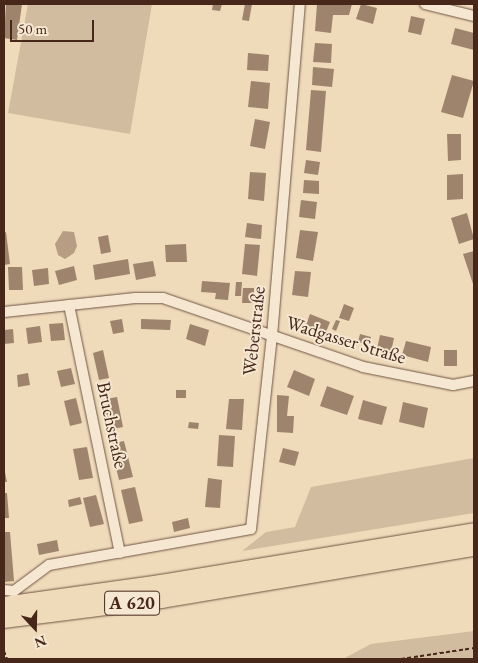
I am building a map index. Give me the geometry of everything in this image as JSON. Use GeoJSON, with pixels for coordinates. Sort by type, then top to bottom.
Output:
{"type":"FeatureCollection","features":[{"type":"Feature","properties":{"kind":"highway","name":"A 620"},"geometry":{"type":"LineString","coordinates":[[8,608],[171,583],[474,532]]}},
{"type":"Feature","properties":{"kind":"highway","name":"A 620"},"geometry":{"type":"LineString","coordinates":[[8,608],[162,599],[474,547]]}},
{"type":"Feature","properties":{"kind":"street","name":"Weberstraße"},"geometry":{"type":"LineString","coordinates":[[120,553],[251,529],[272,336],[300,4]]}},
{"type":"Feature","properties":{"kind":"street"},"geometry":{"type":"LineString","coordinates":[[425,4],[474,16]]}},
{"type":"Feature","properties":{"kind":"street","name":"Wadgasser Straße"},"geometry":{"type":"LineString","coordinates":[[4,312],[164,298],[188,304],[272,336],[363,367],[414,379],[453,385],[474,381]]}},
{"type":"Feature","properties":{"kind":"street","name":"Bruchstraße"},"geometry":{"type":"LineString","coordinates":[[69,305],[120,553]]}},
{"type":"Feature","properties":{"kind":"street"},"geometry":{"type":"LineString","coordinates":[[8,608],[14,591],[50,565],[120,553]]}},
{"type":"Feature","properties":{"kind":"path"},"geometry":{"type":"LineString","coordinates":[[401,659],[474,648]]}},
{"type":"Feature","properties":{"kind":"path"},"geometry":{"type":"LineString","coordinates":[[4,651],[7,659]]}},
{"type":"Feature","properties":{"kind":"shaded area"},"geometry":{"type":"Polygon","coordinates":[[[28,4],[152,4],[130,134],[8,113],[28,4]]]}},
{"type":"Feature","properties":{"kind":"shaded area"},"geometry":{"type":"Polygon","coordinates":[[[63,231],[74,232],[77,246],[74,253],[65,259],[58,255],[55,244],[63,231]]]}},
{"type":"Feature","properties":{"kind":"shaded area"},"geometry":{"type":"Polygon","coordinates":[[[474,458],[474,513],[242,551],[266,532],[295,527],[311,487],[474,458]]]}},
{"type":"Feature","properties":{"kind":"shaded area"},"geometry":{"type":"Polygon","coordinates":[[[474,631],[474,659],[343,659],[371,644],[474,631]]]}},
{"type":"Feature","properties":{"kind":"building"},"geometry":{"type":"Polygon","coordinates":[[[6,4],[22,4],[17,40],[4,38],[6,4]]]}},
{"type":"Feature","properties":{"kind":"building"},"geometry":{"type":"Polygon","coordinates":[[[213,4],[222,4],[220,11],[212,10],[213,4]]]}},
{"type":"Feature","properties":{"kind":"building"},"geometry":{"type":"Polygon","coordinates":[[[245,4],[252,4],[249,21],[242,20],[245,4]]]}},
{"type":"Feature","properties":{"kind":"building"},"geometry":{"type":"Polygon","coordinates":[[[317,4],[352,4],[349,15],[333,15],[331,33],[315,31],[317,4]]]}},
{"type":"Feature","properties":{"kind":"building"},"geometry":{"type":"Polygon","coordinates":[[[361,4],[377,8],[373,24],[356,19],[361,4]]]}},
{"type":"Feature","properties":{"kind":"building"},"geometry":{"type":"Polygon","coordinates":[[[411,16],[425,19],[421,35],[408,32],[411,16]]]}},
{"type":"Feature","properties":{"kind":"building"},"geometry":{"type":"Polygon","coordinates":[[[455,28],[474,33],[474,50],[451,44],[455,28]]]}},
{"type":"Feature","properties":{"kind":"building"},"geometry":{"type":"Polygon","coordinates":[[[315,43],[332,44],[331,63],[313,62],[315,43]]]}},
{"type":"Feature","properties":{"kind":"building"},"geometry":{"type":"Polygon","coordinates":[[[248,53],[269,55],[268,71],[247,70],[248,53]]]}},
{"type":"Feature","properties":{"kind":"building"},"geometry":{"type":"Polygon","coordinates":[[[313,67],[334,69],[332,87],[312,85],[313,67]]]}},
{"type":"Feature","properties":{"kind":"building"},"geometry":{"type":"Polygon","coordinates":[[[452,75],[474,81],[463,118],[441,112],[452,75]]]}},
{"type":"Feature","properties":{"kind":"building"},"geometry":{"type":"Polygon","coordinates":[[[251,81],[270,83],[268,109],[248,107],[251,81]]]}},
{"type":"Feature","properties":{"kind":"building"},"geometry":{"type":"Polygon","coordinates":[[[311,90],[326,91],[321,152],[306,150],[311,90]]]}},
{"type":"Feature","properties":{"kind":"building"},"geometry":{"type":"Polygon","coordinates":[[[255,119],[270,122],[265,149],[250,146],[255,119]]]}},
{"type":"Feature","properties":{"kind":"building"},"geometry":{"type":"Polygon","coordinates":[[[447,134],[461,134],[461,160],[448,161],[447,134]]]}},
{"type":"Feature","properties":{"kind":"building"},"geometry":{"type":"Polygon","coordinates":[[[306,160],[320,162],[318,175],[304,173],[306,160]]]}},
{"type":"Feature","properties":{"kind":"building"},"geometry":{"type":"Polygon","coordinates":[[[250,172],[266,173],[264,201],[248,199],[250,172]]]}},
{"type":"Feature","properties":{"kind":"building"},"geometry":{"type":"Polygon","coordinates":[[[463,174],[463,199],[447,200],[447,175],[463,174]]]}},
{"type":"Feature","properties":{"kind":"building"},"geometry":{"type":"Polygon","coordinates":[[[304,180],[319,181],[319,194],[303,193],[304,180]]]}},
{"type":"Feature","properties":{"kind":"building"},"geometry":{"type":"Polygon","coordinates":[[[301,200],[317,202],[315,219],[299,217],[301,200]]]}},
{"type":"Feature","properties":{"kind":"building"},"geometry":{"type":"Polygon","coordinates":[[[467,213],[474,239],[459,244],[451,218],[467,213]]]}},
{"type":"Feature","properties":{"kind":"building"},"geometry":{"type":"Polygon","coordinates":[[[247,223],[262,225],[261,239],[245,237],[247,223]]]}},
{"type":"Feature","properties":{"kind":"building"},"geometry":{"type":"Polygon","coordinates":[[[300,230],[318,232],[313,261],[296,258],[300,230]]]}},
{"type":"Feature","properties":{"kind":"building"},"geometry":{"type":"Polygon","coordinates":[[[6,232],[10,264],[4,265],[4,233],[6,232]]]}},
{"type":"Feature","properties":{"kind":"building"},"geometry":{"type":"Polygon","coordinates":[[[108,235],[111,252],[101,254],[98,237],[108,235]]]}},
{"type":"Feature","properties":{"kind":"building"},"geometry":{"type":"Polygon","coordinates":[[[186,244],[187,262],[166,262],[165,245],[186,244]]]}},
{"type":"Feature","properties":{"kind":"building"},"geometry":{"type":"Polygon","coordinates":[[[245,244],[260,245],[257,276],[242,274],[245,244]]]}},
{"type":"Feature","properties":{"kind":"building"},"geometry":{"type":"Polygon","coordinates":[[[474,251],[474,287],[463,254],[474,251]]]}},
{"type":"Feature","properties":{"kind":"building"},"geometry":{"type":"Polygon","coordinates":[[[128,259],[130,274],[95,280],[93,265],[128,259]]]}},
{"type":"Feature","properties":{"kind":"building"},"geometry":{"type":"Polygon","coordinates":[[[153,261],[156,276],[136,280],[133,264],[153,261]]]}},
{"type":"Feature","properties":{"kind":"building"},"geometry":{"type":"Polygon","coordinates":[[[74,266],[77,280],[59,285],[55,271],[74,266]]]}},
{"type":"Feature","properties":{"kind":"building"},"geometry":{"type":"Polygon","coordinates":[[[8,267],[22,267],[23,290],[9,290],[8,267]]]}},
{"type":"Feature","properties":{"kind":"building"},"geometry":{"type":"Polygon","coordinates":[[[48,268],[49,284],[34,286],[32,270],[48,268]]]}},
{"type":"Feature","properties":{"kind":"building"},"geometry":{"type":"Polygon","coordinates":[[[295,271],[311,272],[308,297],[292,295],[295,271]]]}},
{"type":"Feature","properties":{"kind":"building"},"geometry":{"type":"Polygon","coordinates":[[[202,281],[230,283],[228,300],[215,299],[216,293],[201,292],[202,281]]]}},
{"type":"Feature","properties":{"kind":"building"},"geometry":{"type":"Polygon","coordinates":[[[236,282],[242,282],[241,296],[235,296],[236,282]]]}},
{"type":"Feature","properties":{"kind":"building"},"geometry":{"type":"Polygon","coordinates":[[[243,288],[254,288],[254,303],[242,303],[243,288]]]}},
{"type":"Feature","properties":{"kind":"building"},"geometry":{"type":"Polygon","coordinates":[[[344,304],[354,308],[349,321],[339,318],[344,304]]]}},
{"type":"Feature","properties":{"kind":"building"},"geometry":{"type":"Polygon","coordinates":[[[310,314],[330,322],[326,332],[306,325],[310,314]]]}},
{"type":"Feature","properties":{"kind":"building"},"geometry":{"type":"Polygon","coordinates":[[[122,319],[124,332],[113,334],[110,321],[122,319]]]}},
{"type":"Feature","properties":{"kind":"building"},"geometry":{"type":"Polygon","coordinates":[[[141,319],[171,320],[170,330],[141,329],[141,319]]]}},
{"type":"Feature","properties":{"kind":"building"},"geometry":{"type":"Polygon","coordinates":[[[336,320],[340,321],[336,331],[332,329],[336,320]]]}},
{"type":"Feature","properties":{"kind":"building"},"geometry":{"type":"Polygon","coordinates":[[[63,323],[65,340],[51,341],[49,324],[63,323]]]}},
{"type":"Feature","properties":{"kind":"building"},"geometry":{"type":"Polygon","coordinates":[[[190,324],[209,330],[205,346],[186,339],[190,324]]]}},
{"type":"Feature","properties":{"kind":"building"},"geometry":{"type":"Polygon","coordinates":[[[40,326],[42,342],[28,344],[26,328],[40,326]]]}},
{"type":"Feature","properties":{"kind":"building"},"geometry":{"type":"Polygon","coordinates":[[[13,329],[14,343],[4,344],[4,330],[13,329]]]}},
{"type":"Feature","properties":{"kind":"building"},"geometry":{"type":"Polygon","coordinates":[[[360,334],[371,337],[369,345],[358,342],[360,334]]]}},
{"type":"Feature","properties":{"kind":"building"},"geometry":{"type":"Polygon","coordinates":[[[380,335],[394,338],[391,352],[377,349],[380,335]]]}},
{"type":"Feature","properties":{"kind":"building"},"geometry":{"type":"Polygon","coordinates":[[[406,341],[431,347],[428,362],[402,355],[406,341]]]}},
{"type":"Feature","properties":{"kind":"building"},"geometry":{"type":"Polygon","coordinates":[[[103,350],[109,378],[99,380],[93,353],[103,350]]]}},
{"type":"Feature","properties":{"kind":"building"},"geometry":{"type":"Polygon","coordinates":[[[444,350],[457,350],[457,366],[444,366],[444,350]]]}},
{"type":"Feature","properties":{"kind":"building"},"geometry":{"type":"Polygon","coordinates":[[[71,368],[75,384],[61,387],[57,371],[71,368]]]}},
{"type":"Feature","properties":{"kind":"building"},"geometry":{"type":"Polygon","coordinates":[[[294,370],[315,379],[309,396],[287,387],[294,370]]]}},
{"type":"Feature","properties":{"kind":"building"},"geometry":{"type":"Polygon","coordinates":[[[28,373],[30,385],[18,387],[17,375],[28,373]]]}},
{"type":"Feature","properties":{"kind":"building"},"geometry":{"type":"Polygon","coordinates":[[[327,386],[354,396],[347,415],[320,406],[327,386]]]}},
{"type":"Feature","properties":{"kind":"building"},"geometry":{"type":"Polygon","coordinates":[[[176,390],[186,390],[186,398],[176,398],[176,390]]]}},
{"type":"Feature","properties":{"kind":"building"},"geometry":{"type":"Polygon","coordinates":[[[277,395],[289,396],[287,416],[294,416],[293,433],[277,432],[277,395]]]}},
{"type":"Feature","properties":{"kind":"building"},"geometry":{"type":"Polygon","coordinates":[[[117,397],[123,427],[108,430],[101,400],[117,397]]]}},
{"type":"Feature","properties":{"kind":"building"},"geometry":{"type":"Polygon","coordinates":[[[76,398],[82,423],[70,426],[64,401],[76,398]]]}},
{"type":"Feature","properties":{"kind":"building"},"geometry":{"type":"Polygon","coordinates":[[[229,399],[244,399],[242,430],[226,429],[229,399]]]}},
{"type":"Feature","properties":{"kind":"building"},"geometry":{"type":"Polygon","coordinates":[[[363,400],[387,407],[382,425],[358,419],[363,400]]]}},
{"type":"Feature","properties":{"kind":"building"},"geometry":{"type":"Polygon","coordinates":[[[403,402],[428,408],[424,428],[399,422],[403,402]]]}},
{"type":"Feature","properties":{"kind":"building"},"geometry":{"type":"Polygon","coordinates":[[[189,422],[199,423],[198,429],[188,428],[189,422]]]}},
{"type":"Feature","properties":{"kind":"building"},"geometry":{"type":"Polygon","coordinates":[[[219,435],[235,436],[233,467],[217,466],[219,435]]]}},
{"type":"Feature","properties":{"kind":"building"},"geometry":{"type":"Polygon","coordinates":[[[124,441],[133,477],[119,480],[110,444],[124,441]]]}},
{"type":"Feature","properties":{"kind":"building"},"geometry":{"type":"Polygon","coordinates":[[[87,447],[93,478],[79,480],[73,449],[87,447]]]}},
{"type":"Feature","properties":{"kind":"building"},"geometry":{"type":"Polygon","coordinates":[[[283,448],[299,452],[295,466],[279,462],[283,448]]]}},
{"type":"Feature","properties":{"kind":"building"},"geometry":{"type":"Polygon","coordinates":[[[4,467],[7,482],[4,482],[4,467]]]}},
{"type":"Feature","properties":{"kind":"building"},"geometry":{"type":"Polygon","coordinates":[[[208,478],[222,480],[220,508],[205,507],[208,478]]]}},
{"type":"Feature","properties":{"kind":"building"},"geometry":{"type":"Polygon","coordinates":[[[135,487],[143,521],[129,524],[121,490],[135,487]]]}},
{"type":"Feature","properties":{"kind":"building"},"geometry":{"type":"Polygon","coordinates":[[[4,493],[7,493],[9,518],[4,518],[4,493]]]}},
{"type":"Feature","properties":{"kind":"building"},"geometry":{"type":"Polygon","coordinates":[[[96,495],[104,524],[90,527],[83,498],[96,495]]]}},
{"type":"Feature","properties":{"kind":"building"},"geometry":{"type":"Polygon","coordinates":[[[80,497],[82,504],[69,507],[68,500],[80,497]]]}},
{"type":"Feature","properties":{"kind":"building"},"geometry":{"type":"Polygon","coordinates":[[[188,518],[190,528],[174,532],[172,522],[188,518]]]}},
{"type":"Feature","properties":{"kind":"building"},"geometry":{"type":"Polygon","coordinates":[[[4,532],[10,532],[14,581],[4,582],[4,532]]]}},
{"type":"Feature","properties":{"kind":"building"},"geometry":{"type":"Polygon","coordinates":[[[57,540],[59,551],[39,555],[37,544],[57,540]]]}}]}
